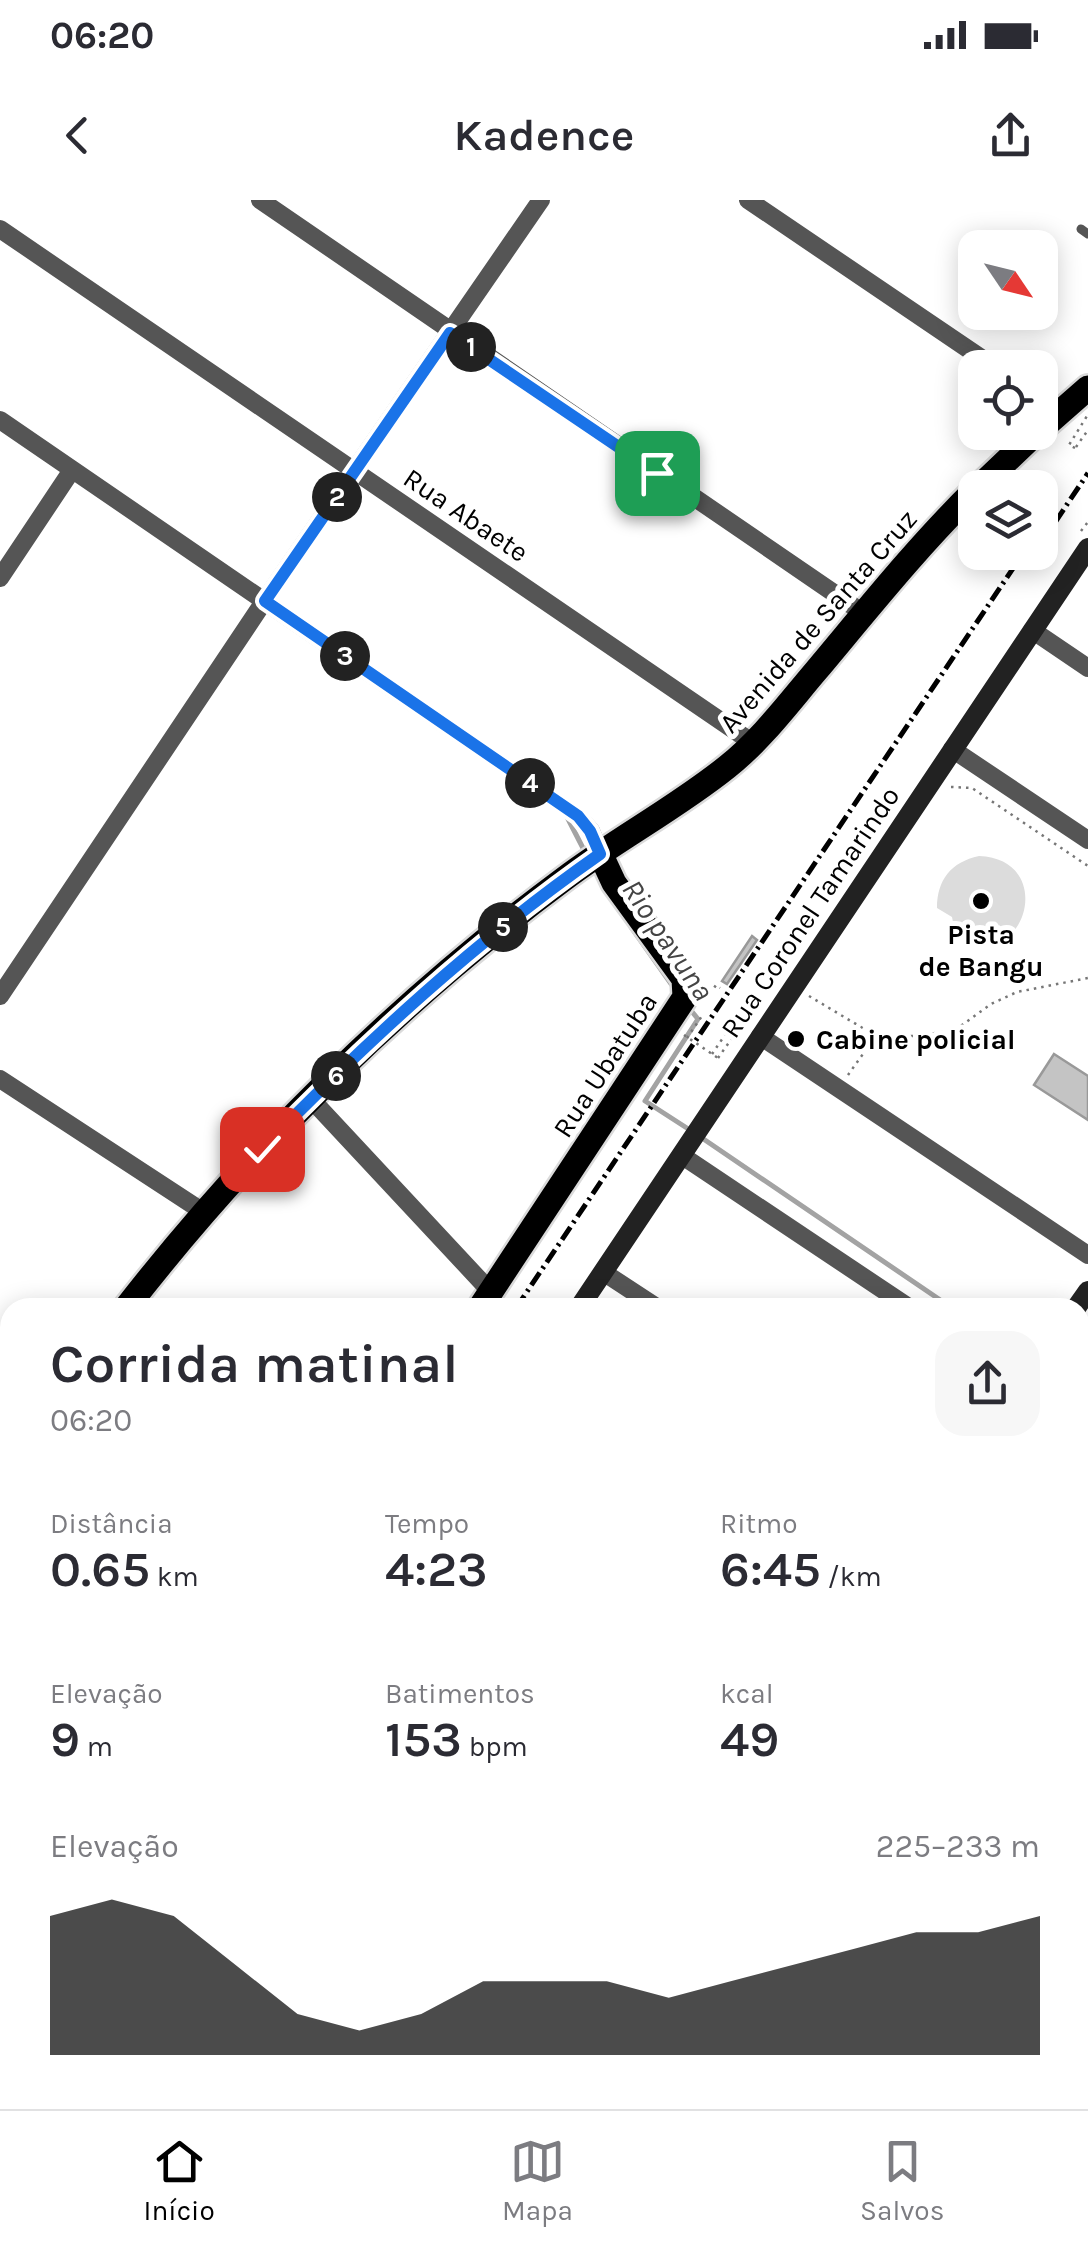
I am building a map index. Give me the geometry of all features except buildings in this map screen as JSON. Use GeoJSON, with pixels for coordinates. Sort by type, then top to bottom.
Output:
{"type":"FeatureCollection","features":[{"type":"Feature","properties":{"kind":"main road","name":"Avenida de Santa Cruz"},"geometry":{"type":"LineString","coordinates":[[1058,401],[1088,388]]}},
{"type":"Feature","properties":{"kind":"main road","name":"Avenida de Santa Cruz"},"geometry":{"type":"LineString","coordinates":[[997,470],[1018,450]]}},
{"type":"Feature","properties":{"kind":"main road","name":"Avenida de Santa Cruz"},"geometry":{"type":"LineString","coordinates":[[134,1298],[204,1213],[311,1099],[446,973],[600,854],[677,803],[753,744],[958,509]]}},
{"type":"Feature","properties":{"kind":"main road","name":"Rua Coronel Tamarindo"},"geometry":{"type":"LineString","coordinates":[[586,1298],[1088,548]]}},
{"type":"Feature","properties":{"kind":"main road","name":"Rua Ubatuba"},"geometry":{"type":"LineString","coordinates":[[487,1298],[685,997],[684,979],[614,883],[600,854]]}},
{"type":"Feature","properties":{"kind":"street"},"geometry":{"type":"LineString","coordinates":[[260,200],[864,613]]}},
{"type":"Feature","properties":{"kind":"street"},"geometry":{"type":"LineString","coordinates":[[0,996],[262,605],[541,200]]}},
{"type":"Feature","properties":{"kind":"street"},"geometry":{"type":"LineString","coordinates":[[748,200],[969,350]]}},
{"type":"Feature","properties":{"kind":"street","name":"Rua Abaete"},"geometry":{"type":"LineString","coordinates":[[0,230],[753,744]]}},
{"type":"Feature","properties":{"kind":"street"},"geometry":{"type":"LineString","coordinates":[[0,420],[262,605],[578,816],[600,854]]}},
{"type":"Feature","properties":{"kind":"street"},"geometry":{"type":"LineString","coordinates":[[0,578],[71,472]]}},
{"type":"Feature","properties":{"kind":"street"},"geometry":{"type":"LineString","coordinates":[[1032,630],[1088,668]]}},
{"type":"Feature","properties":{"kind":"street"},"geometry":{"type":"LineString","coordinates":[[952,749],[1088,840]]}},
{"type":"Feature","properties":{"kind":"street"},"geometry":{"type":"LineString","coordinates":[[760,1036],[1088,1255]]}},
{"type":"Feature","properties":{"kind":"street"},"geometry":{"type":"LineString","coordinates":[[0,1079],[204,1213]]}},
{"type":"Feature","properties":{"kind":"street"},"geometry":{"type":"LineString","coordinates":[[311,1099],[484,1298]]}},
{"type":"Feature","properties":{"kind":"street"},"geometry":{"type":"LineString","coordinates":[[681,1154],[895,1298]]}},
{"type":"Feature","properties":{"kind":"street"},"geometry":{"type":"LineString","coordinates":[[603,1272],[643,1298]]}},
{"type":"Feature","properties":{"kind":"path"},"geometry":{"type":"LineString","coordinates":[[1088,415],[1069,444],[1075,448],[1088,430]]}},
{"type":"Feature","properties":{"kind":"path"},"geometry":{"type":"LineString","coordinates":[[946,790],[958,785],[972,788],[1088,866]]}},
{"type":"Feature","properties":{"kind":"path"},"geometry":{"type":"LineString","coordinates":[[794,987],[876,1036],[908,1037],[940,1033],[971,1021],[1005,997],[1088,978]]}},
{"type":"Feature","properties":{"kind":"path"},"geometry":{"type":"LineString","coordinates":[[702,1006],[716,986],[720,988]]}},
{"type":"Feature","properties":{"kind":"path"},"geometry":{"type":"LineString","coordinates":[[702,1016],[686,1037],[718,1058],[733,1038]]}},
{"type":"Feature","properties":{"kind":"path"},"geometry":{"type":"LineString","coordinates":[[735,1020],[742,1024]]}},
{"type":"Feature","properties":{"kind":"path"},"geometry":{"type":"LineString","coordinates":[[712,1054],[726,1032]]}},
{"type":"Feature","properties":{"kind":"path"},"geometry":{"type":"LineString","coordinates":[[838,1089],[876,1036]]}},
{"type":"Feature","properties":{"kind":"shaded area","name":"Pista de Bangu"},"geometry":{"type":"Polygon","coordinates":[[[979,856],[1004,862],[1019,876],[1025,894],[1023,913],[1015,930],[1000,942],[980,946],[956,938],[952,917],[937,908],[947,874],[979,856]]]}},
{"type":"Feature","properties":{"kind":"waterway","name":"Rio pavuna"},"geometry":{"type":"LineString","coordinates":[[566,815],[586,854]]}},
{"type":"Feature","properties":{"kind":"waterway","name":"Rio pavuna"},"geometry":{"type":"LineString","coordinates":[[631,927],[674,988]]}},
{"type":"Feature","properties":{"kind":"waterway","name":"Rio pavuna"},"geometry":{"type":"LineString","coordinates":[[689,1008],[698,1019],[645,1101],[693,1132]]}},
{"type":"Feature","properties":{"kind":"waterway","name":"Rio pavuna"},"geometry":{"type":"LineString","coordinates":[[702,1138],[937,1298]]}},
{"type":"Feature","properties":{"kind":"railway"},"geometry":{"type":"LineString","coordinates":[[1058,518],[1088,473]]}},
{"type":"Feature","properties":{"kind":"railway"},"geometry":{"type":"LineString","coordinates":[[523,1298],[1012,570]]}},
{"type":"Feature","properties":{"kind":"place","name":"Pista de Bangu"},"geometry":{"type":"Point","coordinates":[981,901]}},
{"type":"Feature","properties":{"kind":"place","name":"Cabine policial"},"geometry":{"type":"Point","coordinates":[796,1039]}},
{"type":"Feature","properties":{"kind":"route"},"geometry":{"type":"LineString","coordinates":[[262,1149],[446,973],[564,878],[600,854],[578,816],[265,601],[450,333],[657,473]]}}]}
